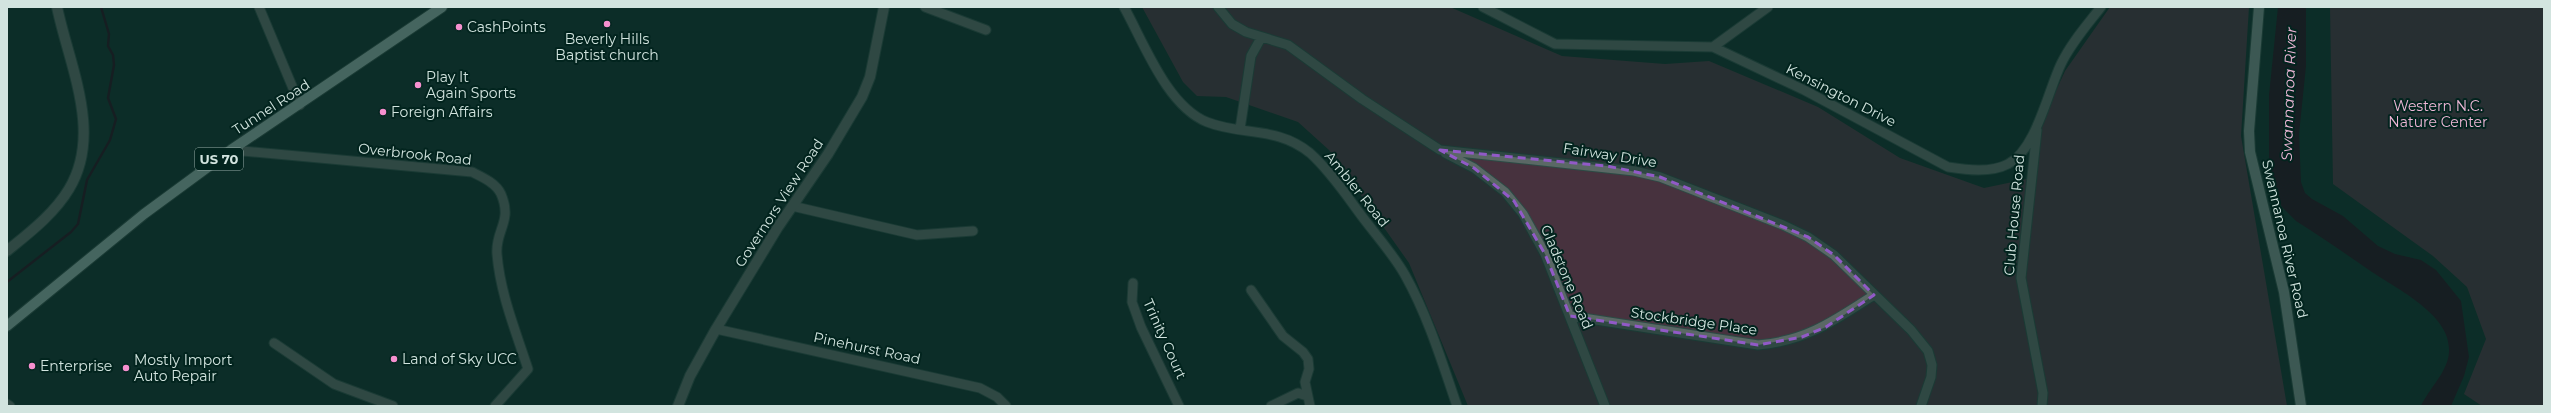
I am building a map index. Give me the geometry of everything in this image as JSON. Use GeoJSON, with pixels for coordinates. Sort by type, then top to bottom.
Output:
{"type":"FeatureCollection","features":[{"type":"Feature","properties":{"kind":"main road","name":"Tunnel Road"},"geometry":{"type":"LineString","coordinates":[[7,326],[144,214],[231,150],[300,105],[442,7]]}},
{"type":"Feature","properties":{"kind":"main road","name":"Swannanoa River Road"},"geometry":{"type":"LineString","coordinates":[[2259,7],[2249,131],[2250,152],[2284,292],[2301,406]]}},
{"type":"Feature","properties":{"kind":"street"},"geometry":{"type":"LineString","coordinates":[[7,252],[56,206],[69,189],[79,168],[83,147],[83,110],[57,7]]}},
{"type":"Feature","properties":{"kind":"street"},"geometry":{"type":"LineString","coordinates":[[259,7],[300,105]]}},
{"type":"Feature","properties":{"kind":"street","name":"Governors View Road"},"geometry":{"type":"LineString","coordinates":[[678,406],[690,376],[716,329],[862,97],[870,77],[884,7]]}},
{"type":"Feature","properties":{"kind":"street"},"geometry":{"type":"LineString","coordinates":[[925,7],[986,30]]}},
{"type":"Feature","properties":{"kind":"street","name":"Ambler Road"},"geometry":{"type":"LineString","coordinates":[[1124,7],[1172,93],[1186,110],[1208,122],[1271,134],[1291,141],[1310,154],[1340,187],[1404,273],[1411,286],[1433,336],[1457,406]]}},
{"type":"Feature","properties":{"kind":"street","name":"Fairway Drive"},"geometry":{"type":"LineString","coordinates":[[1218,7],[1232,24],[1261,38],[1276,39],[1288,44],[1362,99],[1440,150],[1607,166],[1660,177],[1808,237],[1834,255],[1911,330],[1928,351],[1932,365],[1931,377],[1921,406]]}},
{"type":"Feature","properties":{"kind":"street","name":"Kensington Drive"},"geometry":{"type":"LineString","coordinates":[[1483,7],[1555,44],[1713,47],[1804,90],[1948,167],[1968,170],[1999,167],[2009,164],[2024,152],[2062,62],[2080,33],[2101,7]]}},
{"type":"Feature","properties":{"kind":"street"},"geometry":{"type":"LineString","coordinates":[[1713,47],[1768,7]]}},
{"type":"Feature","properties":{"kind":"street"},"geometry":{"type":"LineString","coordinates":[[1240,129],[1251,56],[1261,38]]}},
{"type":"Feature","properties":{"kind":"street","name":"Club House Road"},"geometry":{"type":"LineString","coordinates":[[2038,121],[2021,278],[2043,393],[2042,406]]}},
{"type":"Feature","properties":{"kind":"street","name":"Overbrook Road"},"geometry":{"type":"LineString","coordinates":[[231,150],[472,172],[487,179],[500,193],[507,213],[497,252],[505,297],[528,369],[495,406]]}},
{"type":"Feature","properties":{"kind":"street","name":"Gladstone Road"},"geometry":{"type":"LineString","coordinates":[[1440,150],[1474,168],[1514,201],[1544,254],[1605,406]]}},
{"type":"Feature","properties":{"kind":"street"},"geometry":{"type":"LineString","coordinates":[[792,206],[917,235],[973,231]]}},
{"type":"Feature","properties":{"kind":"street","name":"Trinity Court"},"geometry":{"type":"LineString","coordinates":[[1133,283],[1132,302],[1141,327],[1179,406]]}},
{"type":"Feature","properties":{"kind":"street"},"geometry":{"type":"LineString","coordinates":[[1251,290],[1283,336],[1303,352],[1308,359],[1309,370],[1305,382],[1310,406]]}},
{"type":"Feature","properties":{"kind":"street","name":"Stockbridge Place"},"geometry":{"type":"LineString","coordinates":[[1570,316],[1758,345],[1782,343],[1826,327],[1874,295]]}},
{"type":"Feature","properties":{"kind":"street","name":"Pinehurst Road"},"geometry":{"type":"LineString","coordinates":[[716,329],[980,388],[1006,406]]}},
{"type":"Feature","properties":{"kind":"street"},"geometry":{"type":"LineString","coordinates":[[274,343],[334,384],[393,406]]}},
{"type":"Feature","properties":{"kind":"street"},"geometry":{"type":"LineString","coordinates":[[1271,406],[1298,393],[1307,396]]}},
{"type":"Feature","properties":{"kind":"highlighted area"},"geometry":{"type":"Polygon","coordinates":[[[1440,150],[1607,166],[1660,177],[1808,237],[1834,255],[1874,295],[1826,327],[1802,337],[1758,345],[1570,316],[1545,254],[1514,201],[1474,168],[1440,150]]]}},
{"type":"Feature","properties":{"kind":"green space"},"geometry":{"type":"Polygon","coordinates":[[[1142,7],[1450,7],[1562,56],[1665,64],[1709,61],[1818,107],[1900,158],[1984,188],[2036,177],[2043,119],[2065,71],[2110,7],[2249,7],[2241,136],[2287,406],[1468,406],[1409,263],[1329,150],[1298,122],[1226,97],[1197,96],[1183,82],[1142,7]]]}},
{"type":"Feature","properties":{"kind":"green space","name":"Western N.C. Nature Center"},"geometry":{"type":"Polygon","coordinates":[[[2330,7],[2544,7],[2544,406],[2482,406],[2464,394],[2486,339],[2467,287],[2433,256],[2333,184],[2330,7]]]}},
{"type":"Feature","properties":{"kind":"water","name":"Swannanoa River"},"geometry":{"type":"Polygon","coordinates":[[[2278,7],[2306,7],[2306,66],[2299,134],[2301,182],[2305,193],[2312,199],[2343,216],[2378,246],[2395,254],[2421,260],[2436,270],[2461,301],[2469,357],[2464,376],[2451,406],[2421,406],[2443,372],[2449,349],[2447,336],[2431,314],[2407,295],[2296,221],[2282,207],[2273,190],[2269,166],[2269,95],[2278,7]]]}},
{"type":"Feature","properties":{"kind":"waterway"},"geometry":{"type":"LineString","coordinates":[[7,282],[71,232],[78,224],[87,180],[110,140],[116,119],[108,98],[114,65],[113,55],[108,46],[109,34],[101,7]]}},
{"type":"Feature","properties":{"kind":"place","name":"Beverly Hills Baptist church"},"geometry":{"type":"Point","coordinates":[607,24]}},
{"type":"Feature","properties":{"kind":"place","name":"CashPoints"},"geometry":{"type":"Point","coordinates":[459,27]}},
{"type":"Feature","properties":{"kind":"place","name":"Play It Again Sports"},"geometry":{"type":"Point","coordinates":[418,85]}},
{"type":"Feature","properties":{"kind":"place","name":"Foreign Affairs"},"geometry":{"type":"Point","coordinates":[383,112]}},
{"type":"Feature","properties":{"kind":"place","name":"Land of Sky UCC"},"geometry":{"type":"Point","coordinates":[394,359]}},
{"type":"Feature","properties":{"kind":"place","name":"Enterprise"},"geometry":{"type":"Point","coordinates":[32,366]}},
{"type":"Feature","properties":{"kind":"place","name":"Mostly Import Auto Repair"},"geometry":{"type":"Point","coordinates":[126,368]}}]}
